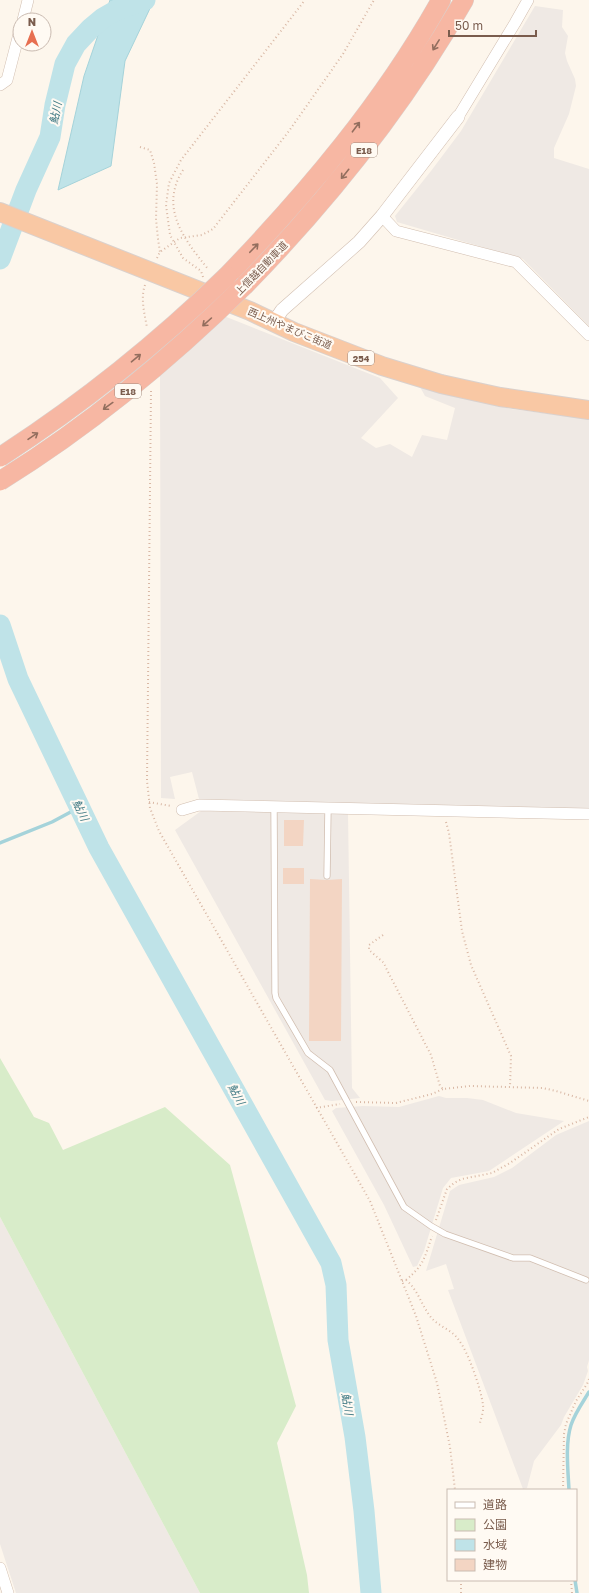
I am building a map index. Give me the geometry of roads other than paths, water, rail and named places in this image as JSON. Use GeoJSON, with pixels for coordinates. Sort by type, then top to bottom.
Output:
{"type":"FeatureCollection","features":[{"type":"Feature","properties":{"kind":"highway","name":"上信越自動車道"},"geometry":{"type":"LineString","coordinates":[[0,457],[69,411],[104,384],[183,318],[227,276],[303,194],[337,154],[404,59],[441,0]]}},
{"type":"Feature","properties":{"kind":"highway","name":"上信越自動車道"},"geometry":{"type":"LineString","coordinates":[[0,481],[73,432],[146,377],[211,319],[245,285],[318,207],[385,122],[419,72],[464,0]]}},
{"type":"Feature","properties":{"kind":"highway","name":"西上州やまびこ街道"},"geometry":{"type":"LineString","coordinates":[[0,212],[147,275],[196,289],[294,332],[382,366],[441,384],[500,397],[589,410]]}},
{"type":"Feature","properties":{"kind":"street"},"geometry":{"type":"LineString","coordinates":[[25,12],[28,0]]}},
{"type":"Feature","properties":{"kind":"street"},"geometry":{"type":"LineString","coordinates":[[274,322],[282,310],[359,242],[382,216],[458,117],[516,23],[528,0]]}},
{"type":"Feature","properties":{"kind":"street"},"geometry":{"type":"LineString","coordinates":[[0,85],[7,80],[14,52]]}},
{"type":"Feature","properties":{"kind":"street"},"geometry":{"type":"LineString","coordinates":[[382,216],[396,231],[516,262],[589,335]]}},
{"type":"Feature","properties":{"kind":"street"},"geometry":{"type":"LineString","coordinates":[[182,810],[199,805],[274,808],[589,814]]}},
{"type":"Feature","properties":{"kind":"street"},"geometry":{"type":"LineString","coordinates":[[0,1568],[8,1593]]}},
{"type":"Feature","properties":{"kind":"lane"},"geometry":{"type":"LineString","coordinates":[[274,808],[275,994],[308,1052],[330,1070],[404,1207],[445,1234],[513,1258],[530,1258],[586,1280]]}},
{"type":"Feature","properties":{"kind":"lane"},"geometry":{"type":"LineString","coordinates":[[327,876],[328,809]]}},
{"type":"Feature","properties":{"kind":"water"},"geometry":{"type":"Polygon","coordinates":[[[110,0],[154,0],[125,61],[111,166],[58,190],[84,76],[110,0]]]}},
{"type":"Feature","properties":{"kind":"waterway","name":"鮎川"},"geometry":{"type":"LineString","coordinates":[[0,259],[26,190],[50,137],[55,105],[65,64],[76,44],[103,18],[117,10],[145,0]]}},
{"type":"Feature","properties":{"kind":"waterway","name":"鮎川"},"geometry":{"type":"LineString","coordinates":[[0,625],[18,679],[99,848],[331,1263],[336,1285],[338,1340],[355,1437],[364,1511],[371,1593]]}},
{"type":"Feature","properties":{"kind":"waterway"},"geometry":{"type":"LineString","coordinates":[[0,843],[52,822],[80,807]]}},
{"type":"Feature","properties":{"kind":"waterway"},"geometry":{"type":"LineString","coordinates":[[569,1489],[567,1457],[569,1432],[575,1416],[589,1392]]}},
{"type":"Feature","properties":{"kind":"waterway"},"geometry":{"type":"LineString","coordinates":[[575,1581],[577,1593]]}}]}
